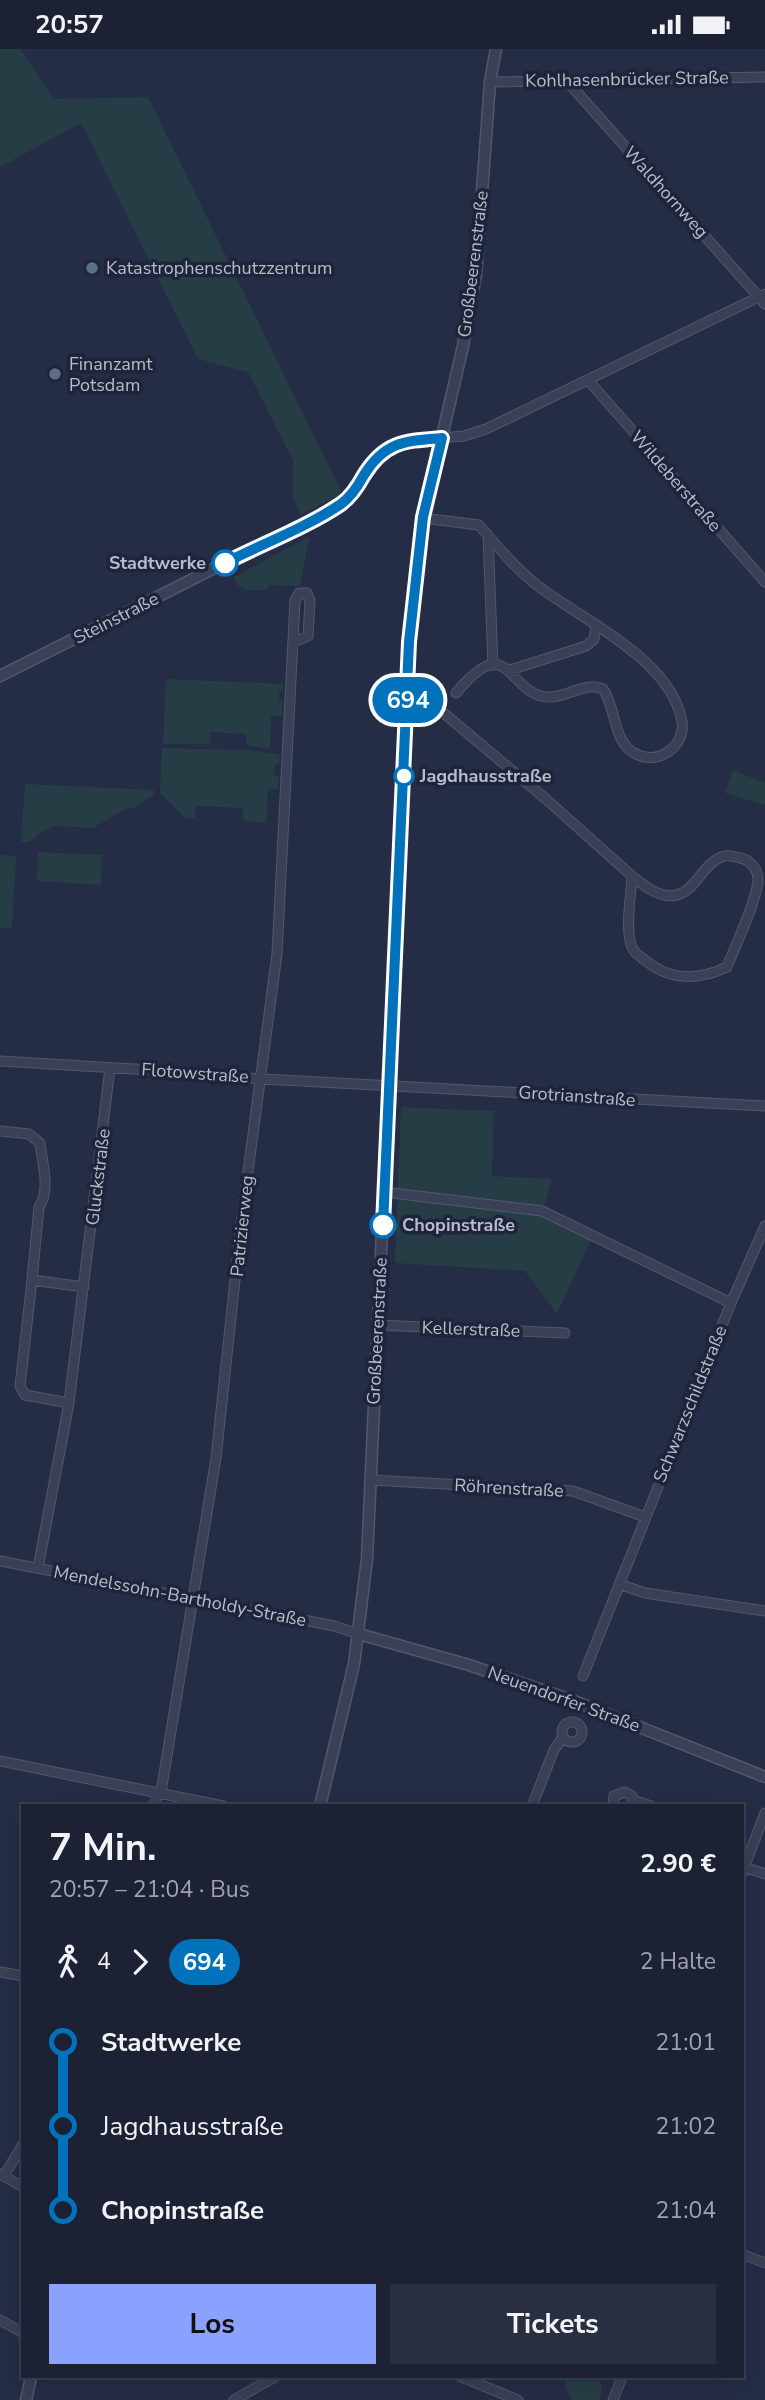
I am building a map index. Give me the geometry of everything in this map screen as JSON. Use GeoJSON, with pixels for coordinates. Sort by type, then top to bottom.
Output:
{"type":"FeatureCollection","features":[{"type":"Feature","properties":{"kind":"street","name":"Großbeerenstraße"},"geometry":{"type":"LineString","coordinates":[[321,1804],[346,1704],[359,1634],[367,1559],[409,642],[423,517],[463,346],[476,275],[489,82],[496,49]]}},
{"type":"Feature","properties":{"kind":"street","name":"Kohlhasenbrücker Straße"},"geometry":{"type":"LineString","coordinates":[[489,82],[765,76]]}},
{"type":"Feature","properties":{"kind":"street","name":"Waldhornweg"},"geometry":{"type":"LineString","coordinates":[[566,80],[763,298]]}},
{"type":"Feature","properties":{"kind":"street"},"geometry":{"type":"LineString","coordinates":[[442,438],[464,436],[486,429],[763,298]]}},
{"type":"Feature","properties":{"kind":"street","name":"Wildeberstraße"},"geometry":{"type":"LineString","coordinates":[[588,380],[765,582]]}},
{"type":"Feature","properties":{"kind":"street","name":"Steinstraße"},"geometry":{"type":"LineString","coordinates":[[0,676],[342,504],[377,458],[395,444],[407,440],[442,438]]}},
{"type":"Feature","properties":{"kind":"street"},"geometry":{"type":"LineString","coordinates":[[423,517],[479,525],[514,567],[638,656],[676,700],[681,734],[678,742],[662,756],[641,757],[622,743],[606,691],[600,687],[556,697],[541,697],[528,690],[510,670],[493,665],[473,674],[457,694]]}},
{"type":"Feature","properties":{"kind":"street"},"geometry":{"type":"LineString","coordinates":[[488,535],[493,665]]}},
{"type":"Feature","properties":{"kind":"street","name":"Patrizierweg"},"geometry":{"type":"LineString","coordinates":[[154,1804],[162,1786],[216,1458],[242,1218],[277,954],[295,601],[299,593],[307,593],[310,601],[308,636],[294,642]]}},
{"type":"Feature","properties":{"kind":"street"},"geometry":{"type":"LineString","coordinates":[[510,670],[586,646],[594,639],[596,627]]}},
{"type":"Feature","properties":{"kind":"street"},"geometry":{"type":"LineString","coordinates":[[408,683],[650,890],[669,895],[681,894],[710,864],[726,856],[746,859],[755,868],[758,880],[745,924],[727,967],[709,976],[671,975],[655,968],[633,951],[629,939],[632,876]]}},
{"type":"Feature","properties":{"kind":"street","name":"Flotowstraße"},"geometry":{"type":"LineString","coordinates":[[0,1061],[184,1072],[191,1075],[390,1084]]}},
{"type":"Feature","properties":{"kind":"street","name":"Gluckstraße"},"geometry":{"type":"LineString","coordinates":[[38,1568],[69,1403],[110,1068]]}},
{"type":"Feature","properties":{"kind":"street","name":"Grotrianstraße"},"geometry":{"type":"LineString","coordinates":[[390,1084],[765,1107]]}},
{"type":"Feature","properties":{"kind":"street"},"geometry":{"type":"LineString","coordinates":[[0,1131],[29,1134],[40,1143],[45,1181],[43,1202],[39,1207],[20,1385],[25,1395],[69,1403]]}},
{"type":"Feature","properties":{"kind":"street"},"geometry":{"type":"LineString","coordinates":[[384,1192],[542,1211],[731,1303]]}},
{"type":"Feature","properties":{"kind":"street","name":"Schwarzschildstraße"},"geometry":{"type":"LineString","coordinates":[[583,1676],[731,1303],[765,1226]]}},
{"type":"Feature","properties":{"kind":"street"},"geometry":{"type":"LineString","coordinates":[[32,1280],[84,1287]]}},
{"type":"Feature","properties":{"kind":"street","name":"Kellerstraße"},"geometry":{"type":"LineString","coordinates":[[377,1325],[565,1333]]}},
{"type":"Feature","properties":{"kind":"street","name":"Röhrenstraße"},"geometry":{"type":"LineString","coordinates":[[370,1481],[573,1492],[645,1517]]}},
{"type":"Feature","properties":{"kind":"street","name":"Mendelssohn-Bartholdy-Straße"},"geometry":{"type":"LineString","coordinates":[[0,1561],[334,1626],[359,1634]]}},
{"type":"Feature","properties":{"kind":"street"},"geometry":{"type":"LineString","coordinates":[[619,1584],[645,1593],[765,1611]]}},
{"type":"Feature","properties":{"kind":"street","name":"Neuendorfer Straße"},"geometry":{"type":"LineString","coordinates":[[359,1634],[468,1665],[574,1701],[765,1777]]}},
{"type":"Feature","properties":{"kind":"street"},"geometry":{"type":"LineString","coordinates":[[533,1804],[554,1750],[563,1737]]}},
{"type":"Feature","properties":{"kind":"street"},"geometry":{"type":"LineString","coordinates":[[0,1761],[213,1804]]}},
{"type":"Feature","properties":{"kind":"street"},"geometry":{"type":"LineString","coordinates":[[613,1804],[614,1796],[621,1792],[629,1793],[633,1803]]}},
{"type":"Feature","properties":{"kind":"street"},"geometry":{"type":"LineString","coordinates":[[744,1867],[765,1813]]}},
{"type":"Feature","properties":{"kind":"street"},"geometry":{"type":"LineString","coordinates":[[744,1870],[765,1874]]}},
{"type":"Feature","properties":{"kind":"street"},"geometry":{"type":"LineString","coordinates":[[0,1972],[21,1976]]}},
{"type":"Feature","properties":{"kind":"street"},"geometry":{"type":"LineString","coordinates":[[21,2147],[2,2175],[21,2186]]}},
{"type":"Feature","properties":{"kind":"street"},"geometry":{"type":"LineString","coordinates":[[744,2255],[765,2263]]}},
{"type":"Feature","properties":{"kind":"street"},"geometry":{"type":"LineString","coordinates":[[0,2320],[21,2332]]}},
{"type":"Feature","properties":{"kind":"street"},"geometry":{"type":"LineString","coordinates":[[26,2400],[31,2378]]}},
{"type":"Feature","properties":{"kind":"street"},"geometry":{"type":"LineString","coordinates":[[234,2400],[273,2378]]}},
{"type":"Feature","properties":{"kind":"street"},"geometry":{"type":"LineString","coordinates":[[463,2378],[499,2396],[517,2399]]}},
{"type":"Feature","properties":{"kind":"street"},"geometry":{"type":"LineString","coordinates":[[613,2400],[622,2378]]}},
{"type":"Feature","properties":{"kind":"shaded area"},"geometry":{"type":"Polygon","coordinates":[[[0,49],[20,49],[54,99],[148,97],[341,491],[337,497],[300,515],[293,496],[293,460],[248,372],[198,359],[81,123],[0,167],[0,49]]]}},
{"type":"Feature","properties":{"kind":"shaded area"},"geometry":{"type":"Polygon","coordinates":[[[309,537],[300,586],[270,585],[265,590],[246,590],[237,585],[234,577],[309,537]]]}},
{"type":"Feature","properties":{"kind":"shaded area"},"geometry":{"type":"Polygon","coordinates":[[[166,679],[283,684],[283,691],[279,691],[282,716],[271,716],[270,749],[246,745],[246,734],[211,732],[210,744],[163,744],[166,679]]]}},
{"type":"Feature","properties":{"kind":"shaded area"},"geometry":{"type":"Polygon","coordinates":[[[162,748],[246,750],[280,754],[274,775],[279,776],[278,789],[268,789],[266,823],[243,820],[243,808],[196,806],[195,818],[186,819],[160,793],[162,748]]]}},
{"type":"Feature","properties":{"kind":"shaded area"},"geometry":{"type":"Polygon","coordinates":[[[733,770],[765,783],[765,805],[725,793],[733,770]]]}},
{"type":"Feature","properties":{"kind":"shaded area"},"geometry":{"type":"Polygon","coordinates":[[[25,784],[155,790],[154,794],[135,808],[125,809],[93,828],[55,826],[29,842],[21,842],[25,784]]]}},
{"type":"Feature","properties":{"kind":"shaded area"},"geometry":{"type":"Polygon","coordinates":[[[38,852],[102,855],[101,885],[37,881],[38,852]]]}},
{"type":"Feature","properties":{"kind":"shaded area"},"geometry":{"type":"Polygon","coordinates":[[[0,855],[16,856],[12,928],[0,928],[0,855]]]}},
{"type":"Feature","properties":{"kind":"shaded area"},"geometry":{"type":"Polygon","coordinates":[[[401,1107],[494,1111],[492,1176],[552,1179],[541,1215],[591,1240],[557,1314],[525,1271],[395,1263],[401,1107]]]}},
{"type":"Feature","properties":{"kind":"shaded area"},"geometry":{"type":"Polygon","coordinates":[[[564,2378],[599,2378],[602,2386],[600,2400],[572,2400],[564,2378]]]}},
{"type":"Feature","properties":{"kind":"bus line","name":"694"},"geometry":{"type":"LineString","coordinates":[[225,563],[342,504],[377,458],[389,447],[407,440],[442,438],[423,517],[409,642],[383,1225]]}},
{"type":"Feature","properties":{"kind":"place","name":"Katastrophenschutzzentrum"},"geometry":{"type":"Point","coordinates":[92,268]}},
{"type":"Feature","properties":{"kind":"place","name":"Finanzamt Potsdam"},"geometry":{"type":"Point","coordinates":[55,374]}},
{"type":"Feature","properties":{"kind":"place","name":"Stadtwerke"},"geometry":{"type":"Point","coordinates":[225,563]}},
{"type":"Feature","properties":{"kind":"place","name":"Jagdhausstraße"},"geometry":{"type":"Point","coordinates":[404,776]}},
{"type":"Feature","properties":{"kind":"place","name":"Chopinstraße"},"geometry":{"type":"Point","coordinates":[383,1225]}}]}
